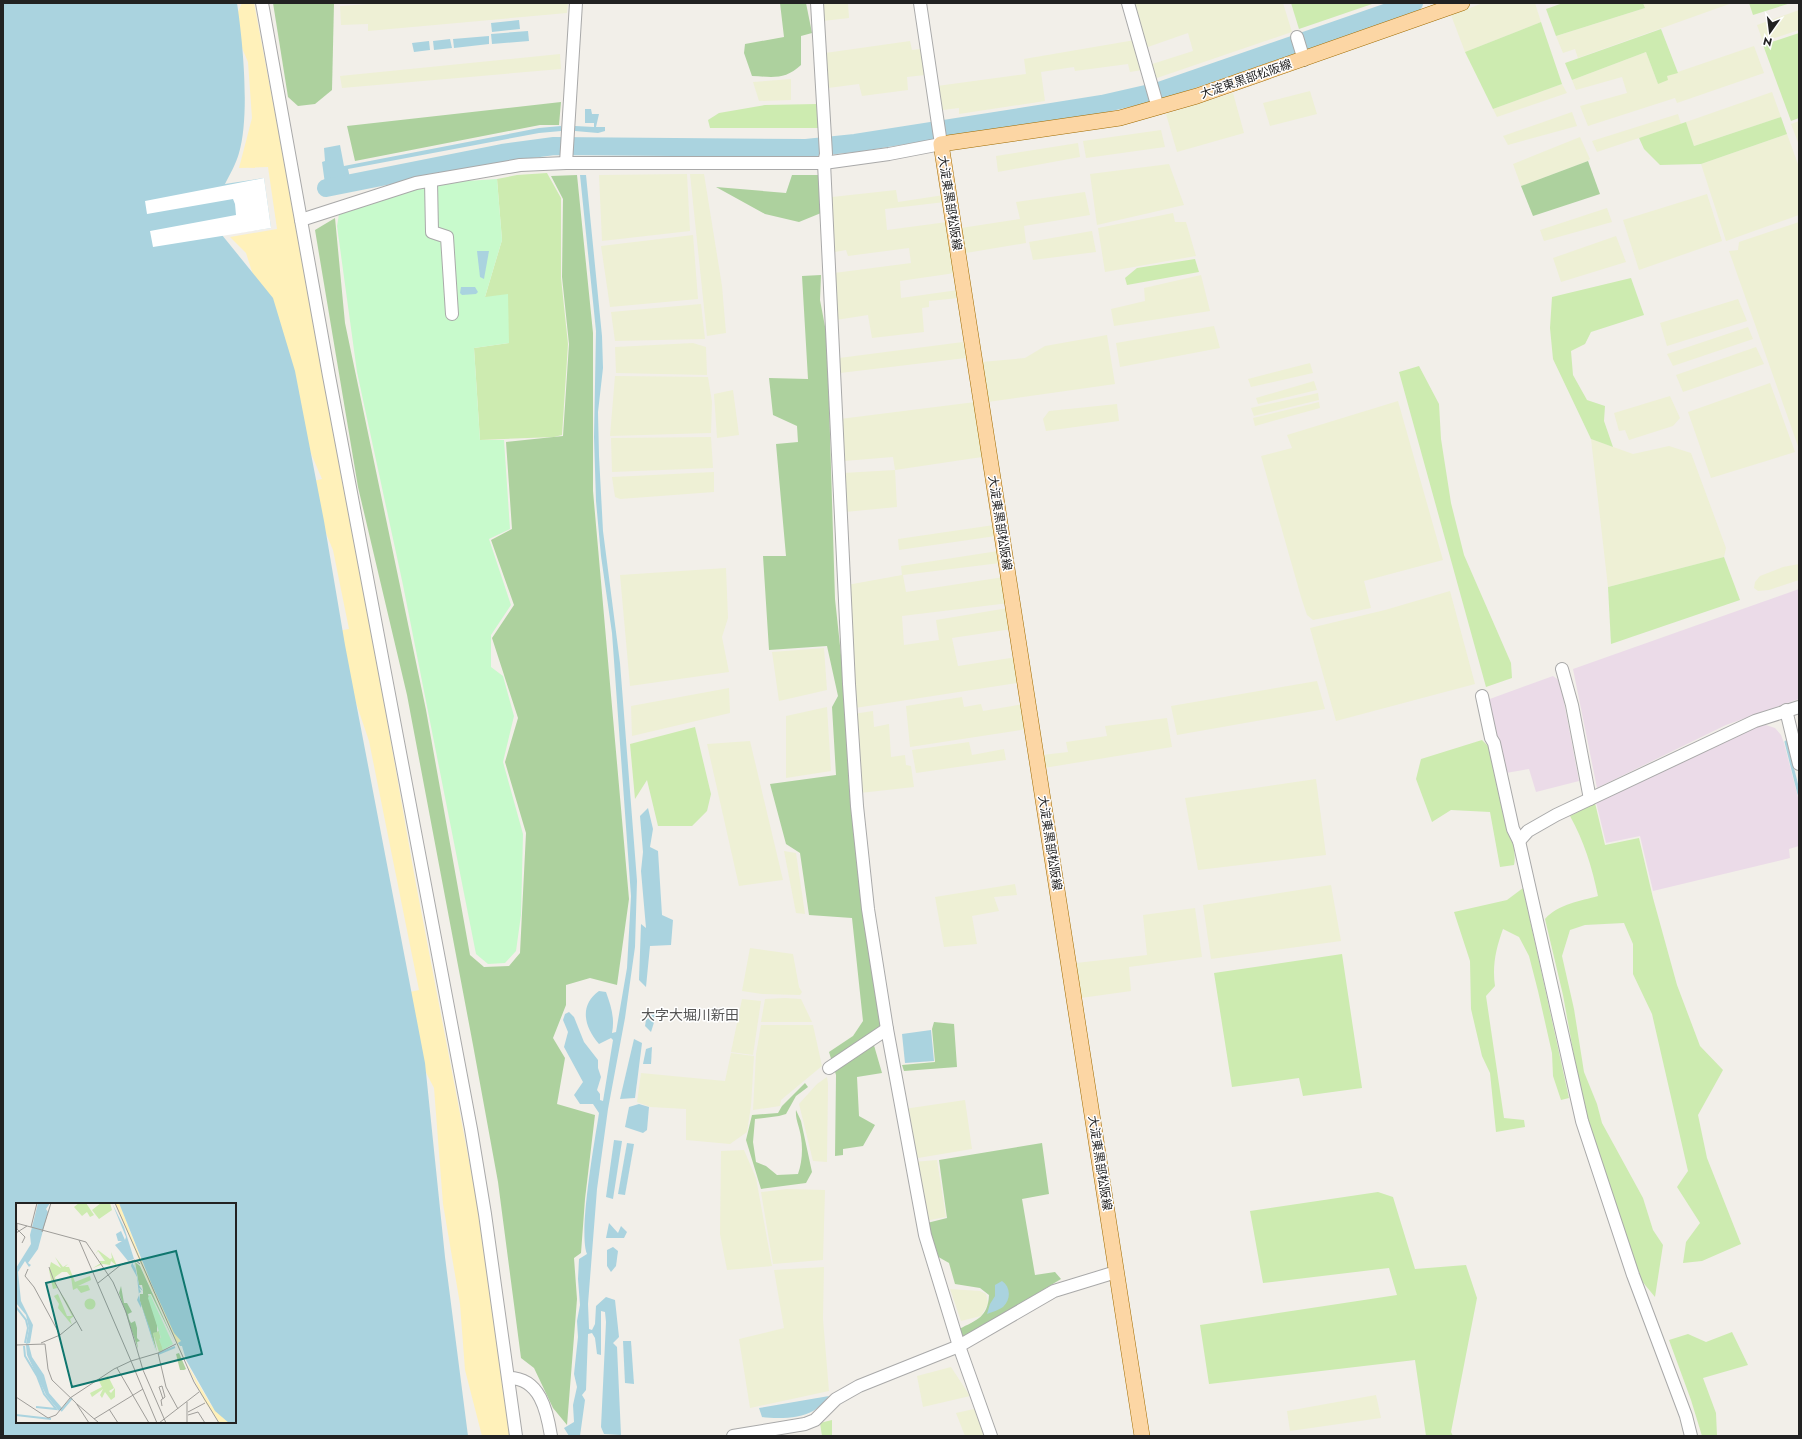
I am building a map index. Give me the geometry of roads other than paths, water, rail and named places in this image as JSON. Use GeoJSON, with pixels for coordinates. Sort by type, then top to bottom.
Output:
{"type":"FeatureCollection","features":[{"type":"Feature","properties":{"kind":"main road","name":"大淀東黒部松阪線"},"geometry":{"type":"LineString","coordinates":[[1142,1436],[941,141],[1120,118],[1157,104],[1462,3]]}},
{"type":"Feature","properties":{"kind":"street"},"geometry":{"type":"LineString","coordinates":[[262,3],[301,220],[471,1129],[509,1378],[516,1436]]}},
{"type":"Feature","properties":{"kind":"street"},"geometry":{"type":"LineString","coordinates":[[566,160],[576,3]]}},
{"type":"Feature","properties":{"kind":"street"},"geometry":{"type":"LineString","coordinates":[[817,3],[826,140],[825,158],[845,618],[856,806],[868,909],[887,1029],[925,1236],[959,1346],[991,1436]]}},
{"type":"Feature","properties":{"kind":"street"},"geometry":{"type":"LineString","coordinates":[[301,220],[409,186],[520,165],[566,160],[825,158],[941,141],[920,3]]}},
{"type":"Feature","properties":{"kind":"street"},"geometry":{"type":"LineString","coordinates":[[1128,3],[1157,104]]}},
{"type":"Feature","properties":{"kind":"street"},"geometry":{"type":"LineString","coordinates":[[1297,37],[1303,56]]}},
{"type":"Feature","properties":{"kind":"street"},"geometry":{"type":"LineString","coordinates":[[431,181],[432,232],[447,237],[452,314]]}},
{"type":"Feature","properties":{"kind":"street"},"geometry":{"type":"LineString","coordinates":[[1562,669],[1572,705],[1590,799]]}},
{"type":"Feature","properties":{"kind":"street"},"geometry":{"type":"LineString","coordinates":[[1482,696],[1482,702],[1491,738],[1494,743],[1513,829],[1519,841],[1582,1121],[1634,1275],[1686,1416],[1691,1436]]}},
{"type":"Feature","properties":{"kind":"street"},"geometry":{"type":"LineString","coordinates":[[1519,841],[1537,824],[1756,721],[1799,706]]}},
{"type":"Feature","properties":{"kind":"street"},"geometry":{"type":"LineString","coordinates":[[1786,710],[1799,764]]}},
{"type":"Feature","properties":{"kind":"street"},"geometry":{"type":"LineString","coordinates":[[829,1068],[887,1029]]}},
{"type":"Feature","properties":{"kind":"street"},"geometry":{"type":"LineString","coordinates":[[733,1436],[805,1424],[815,1420],[836,1399],[845,1393],[959,1346],[1054,1291],[1116,1272]]}},
{"type":"Feature","properties":{"kind":"street"},"geometry":{"type":"LineString","coordinates":[[509,1378],[518,1378],[525,1381],[541,1397],[545,1406],[551,1436]]}},
{"type":"Feature","properties":{"kind":"water"},"geometry":{"type":"Polygon","coordinates":[[[3,3],[237,3],[243,58],[245,100],[244,119],[239,153],[235,165],[225,184],[264,178],[271,228],[222,235],[273,298],[295,371],[324,521],[345,645],[425,1063],[445,1257],[468,1436],[3,1436],[3,3]]]}},
{"type":"Feature","properties":{"kind":"water"},"geometry":{"type":"Polygon","coordinates":[[[519,20],[520,29],[492,32],[491,23],[519,20]]]}},
{"type":"Feature","properties":{"kind":"water"},"geometry":{"type":"Polygon","coordinates":[[[528,31],[529,41],[492,44],[491,34],[528,31]]]}},
{"type":"Feature","properties":{"kind":"water"},"geometry":{"type":"Polygon","coordinates":[[[489,36],[489,44],[454,48],[453,39],[489,36]]]}},
{"type":"Feature","properties":{"kind":"water"},"geometry":{"type":"Polygon","coordinates":[[[450,39],[452,48],[434,50],[433,41],[450,39]]]}},
{"type":"Feature","properties":{"kind":"water"},"geometry":{"type":"Polygon","coordinates":[[[429,41],[430,50],[414,52],[412,43],[429,41]]]}},
{"type":"Feature","properties":{"kind":"water"},"geometry":{"type":"Polygon","coordinates":[[[585,109],[591,109],[592,114],[599,114],[596,127],[605,127],[605,131],[598,133],[575,131],[575,126],[594,127],[594,123],[585,123],[585,109]]]}},
{"type":"Feature","properties":{"kind":"water"},"geometry":{"type":"Polygon","coordinates":[[[561,126],[561,131],[539,133],[348,169],[352,187],[326,191],[322,162],[325,161],[324,148],[340,145],[344,166],[539,128],[561,126]]]}},
{"type":"Feature","properties":{"kind":"water"},"geometry":{"type":"Polygon","coordinates":[[[580,175],[586,175],[602,336],[603,368],[598,412],[603,531],[620,663],[637,881],[635,947],[625,1018],[608,1109],[597,1189],[588,1304],[589,1329],[592,1330],[595,1324],[596,1306],[606,1297],[615,1300],[619,1337],[613,1343],[617,1347],[621,1435],[604,1434],[601,1427],[606,1322],[605,1312],[601,1311],[601,1355],[597,1354],[595,1338],[592,1333],[588,1334],[586,1390],[582,1395],[585,1400],[580,1436],[569,1436],[564,1428],[574,1422],[573,1405],[577,1387],[574,1374],[578,1337],[577,1321],[580,1305],[578,1279],[579,1259],[587,1254],[585,1243],[586,1207],[599,1113],[593,1104],[580,1104],[574,1095],[583,1082],[564,1047],[568,1032],[563,1020],[565,1014],[569,1012],[574,1017],[584,1042],[598,1060],[598,1068],[601,1077],[597,1090],[600,1094],[600,1100],[603,1101],[613,1040],[611,1038],[599,1044],[590,1031],[587,1023],[586,1009],[588,1003],[599,991],[606,992],[613,1017],[612,1033],[616,1032],[627,968],[631,896],[612,633],[601,556],[596,501],[594,437],[596,331],[580,175]]]}},
{"type":"Feature","properties":{"kind":"water"},"geometry":{"type":"Polygon","coordinates":[[[477,251],[489,251],[484,279],[480,277],[477,251]]]}},
{"type":"Feature","properties":{"kind":"water"},"geometry":{"type":"Polygon","coordinates":[[[461,287],[475,287],[478,292],[476,294],[462,295],[460,293],[461,287]]]}},
{"type":"Feature","properties":{"kind":"water"},"geometry":{"type":"Polygon","coordinates":[[[648,808],[653,829],[650,847],[658,851],[662,915],[673,920],[671,945],[650,946],[646,987],[639,980],[641,924],[646,928],[641,871],[643,852],[640,816],[648,808]]]}},
{"type":"Feature","properties":{"kind":"water"},"geometry":{"type":"Polygon","coordinates":[[[657,1013],[651,1032],[645,1026],[647,1014],[657,1013]]]}},
{"type":"Feature","properties":{"kind":"water"},"geometry":{"type":"Polygon","coordinates":[[[931,1030],[934,1061],[905,1063],[902,1034],[931,1030]]]}},
{"type":"Feature","properties":{"kind":"water"},"geometry":{"type":"Polygon","coordinates":[[[634,1039],[642,1043],[635,1098],[620,1099],[634,1039]]]}},
{"type":"Feature","properties":{"kind":"water"},"geometry":{"type":"Polygon","coordinates":[[[652,1047],[651,1064],[643,1064],[646,1049],[652,1047]]]}},
{"type":"Feature","properties":{"kind":"water"},"geometry":{"type":"Polygon","coordinates":[[[639,1104],[649,1107],[647,1130],[643,1133],[625,1127],[629,1107],[639,1104]]]}},
{"type":"Feature","properties":{"kind":"water"},"geometry":{"type":"Polygon","coordinates":[[[614,1140],[622,1141],[613,1199],[606,1197],[614,1140]]]}},
{"type":"Feature","properties":{"kind":"water"},"geometry":{"type":"Polygon","coordinates":[[[627,1143],[634,1144],[625,1195],[618,1194],[627,1143]]]}},
{"type":"Feature","properties":{"kind":"water"},"geometry":{"type":"Polygon","coordinates":[[[609,1223],[618,1233],[621,1226],[627,1232],[624,1238],[606,1238],[609,1223]]]}},
{"type":"Feature","properties":{"kind":"water"},"geometry":{"type":"Polygon","coordinates":[[[613,1247],[618,1251],[616,1266],[611,1272],[607,1266],[607,1250],[613,1247]]]}},
{"type":"Feature","properties":{"kind":"water"},"geometry":{"type":"Polygon","coordinates":[[[1002,1281],[1007,1287],[1009,1294],[1006,1304],[1003,1307],[987,1314],[990,1304],[995,1296],[995,1285],[1002,1281]]]}},
{"type":"Feature","properties":{"kind":"water"},"geometry":{"type":"Polygon","coordinates":[[[623,1341],[631,1341],[634,1384],[625,1383],[623,1341]]]}},
{"type":"Feature","properties":{"kind":"water"},"geometry":{"type":"Polygon","coordinates":[[[829,1396],[820,1406],[802,1416],[781,1418],[762,1417],[759,1408],[829,1396]]]}},
{"type":"Feature","properties":{"kind":"waterway"},"geometry":{"type":"LineString","coordinates":[[326,188],[502,153],[554,146],[806,148],[855,143],[1102,104],[1159,91],[1414,3]]}},
{"type":"Feature","properties":{"kind":"waterway"},"geometry":{"type":"LineString","coordinates":[[1786,742],[1799,794]]}},
{"type":"Feature","properties":{"kind":"district","name":"大字大堀川新田"},"geometry":{"type":"Point","coordinates":[690,1015]}}]}
